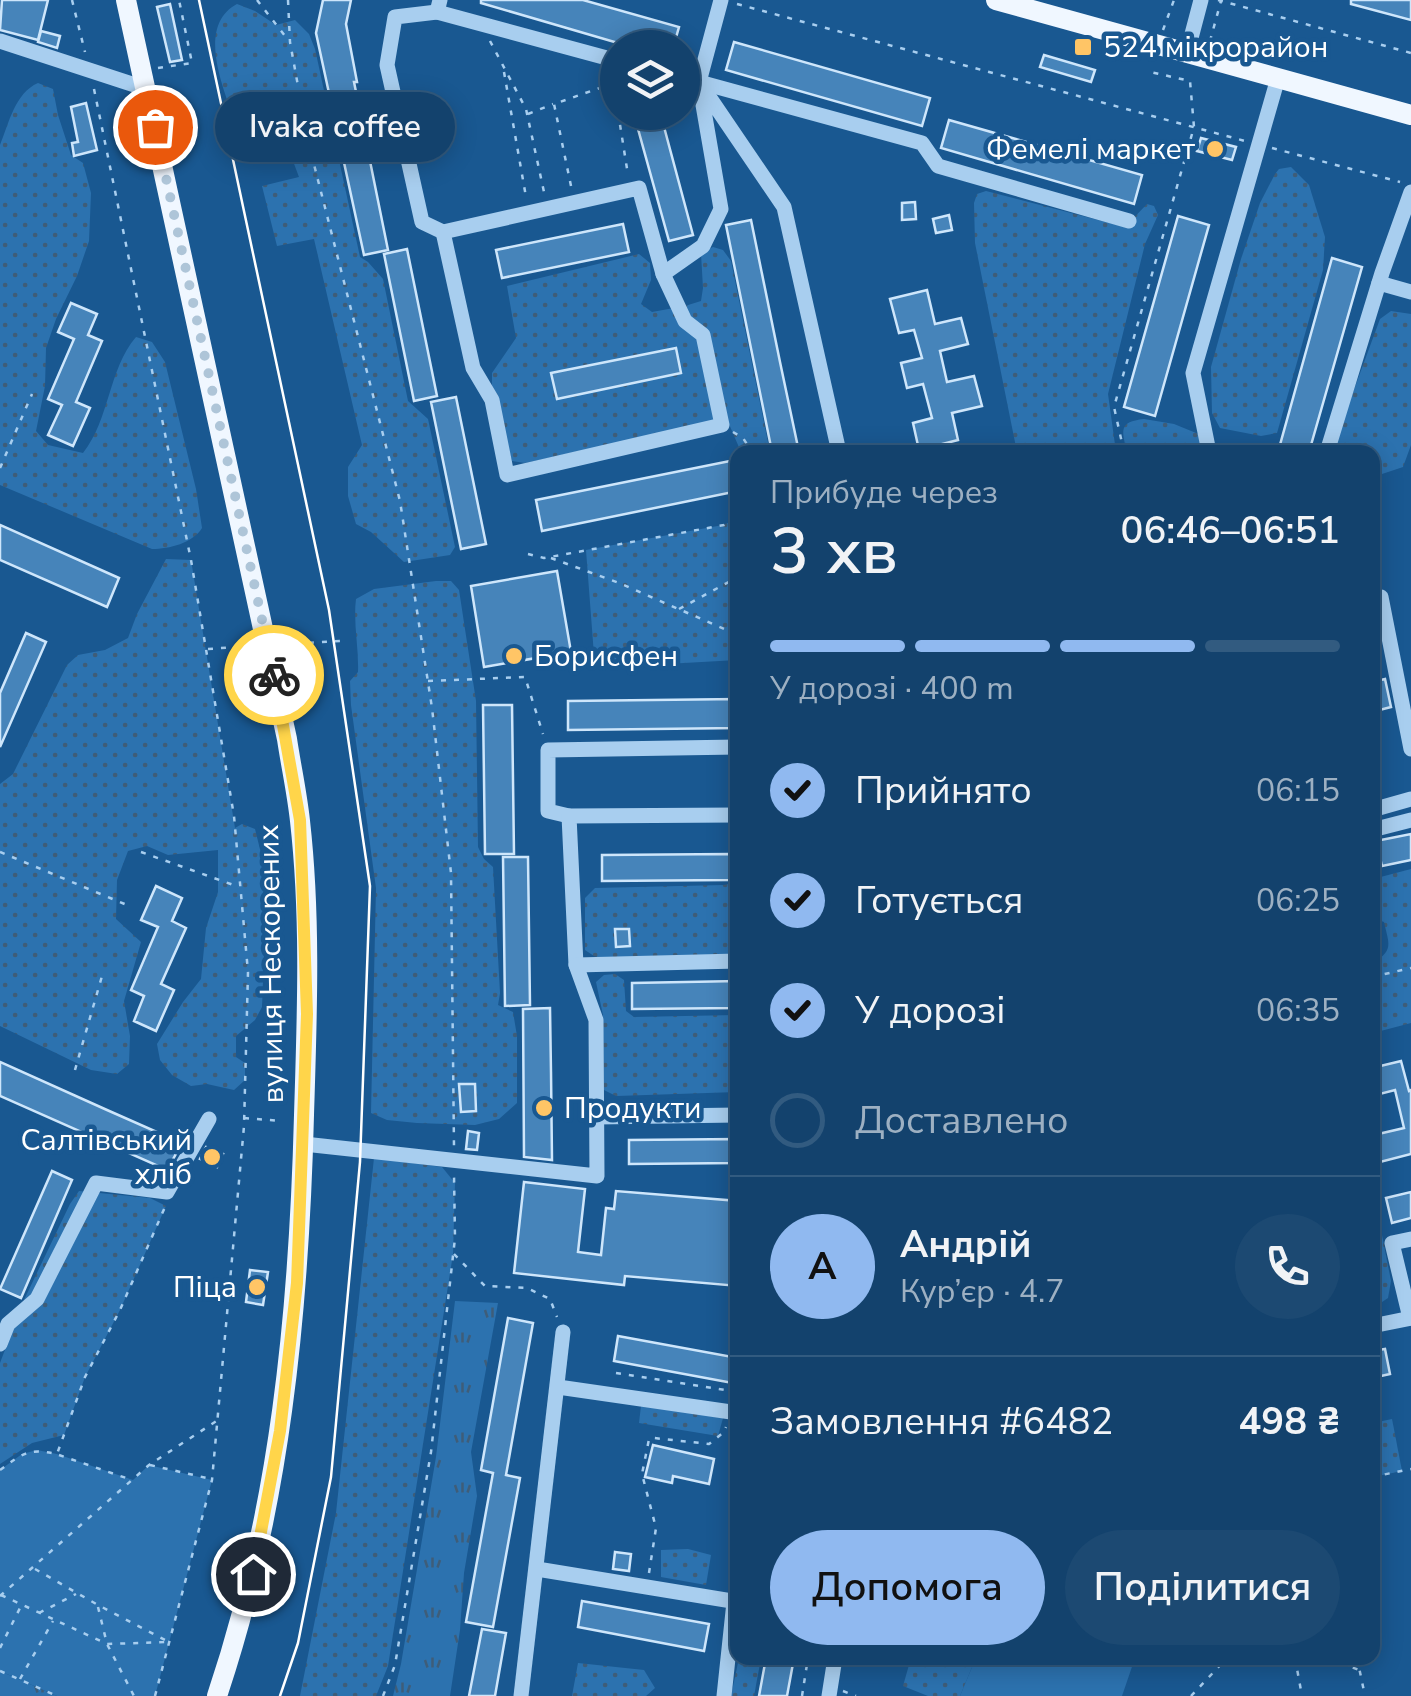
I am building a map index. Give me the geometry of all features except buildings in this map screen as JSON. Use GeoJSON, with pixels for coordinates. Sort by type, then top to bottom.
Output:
{"type":"FeatureCollection","features":[{"type":"Feature","properties":{"kind":"main road","name":"вулиця Нескорених"},"geometry":{"type":"LineString","coordinates":[[126,0],[150,79],[287,738],[300,820],[307,1014],[297,1283],[280,1431],[253,1574],[217,1696]]}},
{"type":"Feature","properties":{"kind":"main road"},"geometry":{"type":"LineString","coordinates":[[996,0],[1411,115]]}},
{"type":"Feature","properties":{"kind":"lane"},"geometry":{"type":"LineString","coordinates":[[700,78],[722,0]]}},
{"type":"Feature","properties":{"kind":"lane"},"geometry":{"type":"LineString","coordinates":[[1187,53],[1201,0]]}},
{"type":"Feature","properties":{"kind":"lane"},"geometry":{"type":"LineString","coordinates":[[443,232],[473,368],[492,400],[506,475],[722,426],[703,334],[685,321],[663,274],[639,188],[443,232],[422,222],[387,65],[395,17],[438,6],[480,24],[600,56]]}},
{"type":"Feature","properties":{"kind":"lane"},"geometry":{"type":"LineString","coordinates":[[0,42],[90,72],[150,79]]}},
{"type":"Feature","properties":{"kind":"lane"},"geometry":{"type":"LineString","coordinates":[[1207,445],[1193,374],[1278,78]]}},
{"type":"Feature","properties":{"kind":"lane"},"geometry":{"type":"LineString","coordinates":[[700,82],[922,143],[938,166],[1128,221]]}},
{"type":"Feature","properties":{"kind":"lane"},"geometry":{"type":"LineString","coordinates":[[700,83],[784,207],[836,445]]}},
{"type":"Feature","properties":{"kind":"lane"},"geometry":{"type":"LineString","coordinates":[[663,274],[703,246],[721,209],[700,88]]}},
{"type":"Feature","properties":{"kind":"lane"},"geometry":{"type":"LineString","coordinates":[[1329,445],[1411,189]]}},
{"type":"Feature","properties":{"kind":"lane"},"geometry":{"type":"LineString","coordinates":[[1379,283],[1411,292]]}},
{"type":"Feature","properties":{"kind":"lane"},"geometry":{"type":"LineString","coordinates":[[1381,596],[1411,750]]}},
{"type":"Feature","properties":{"kind":"lane"},"geometry":{"type":"LineString","coordinates":[[730,747],[548,750],[548,812],[569,816],[730,815]]}},
{"type":"Feature","properties":{"kind":"lane"},"geometry":{"type":"LineString","coordinates":[[1380,808],[1411,799]]}},
{"type":"Feature","properties":{"kind":"lane"},"geometry":{"type":"LineString","coordinates":[[304,1144],[596,1176],[596,1020],[576,965],[569,816]]}},
{"type":"Feature","properties":{"kind":"lane"},"geometry":{"type":"LineString","coordinates":[[1380,828],[1411,820]]}},
{"type":"Feature","properties":{"kind":"lane"},"geometry":{"type":"LineString","coordinates":[[576,965],[730,961]]}},
{"type":"Feature","properties":{"kind":"lane"},"geometry":{"type":"LineString","coordinates":[[596,1117],[730,1115]]}},
{"type":"Feature","properties":{"kind":"lane"},"geometry":{"type":"LineString","coordinates":[[0,1344],[8,1324],[37,1299],[96,1182],[167,1192],[208,1120]]}},
{"type":"Feature","properties":{"kind":"lane"},"geometry":{"type":"LineString","coordinates":[[1380,1324],[1411,1318],[1392,1243],[1411,1239]]}},
{"type":"Feature","properties":{"kind":"lane"},"geometry":{"type":"LineString","coordinates":[[522,1696],[563,1332]]}},
{"type":"Feature","properties":{"kind":"lane"},"geometry":{"type":"LineString","coordinates":[[558,1386],[730,1412]]}},
{"type":"Feature","properties":{"kind":"lane"},"geometry":{"type":"LineString","coordinates":[[537,1569],[730,1601]]}},
{"type":"Feature","properties":{"kind":"lane"},"geometry":{"type":"LineString","coordinates":[[724,1696],[730,1649]]}},
{"type":"Feature","properties":{"kind":"lane"},"geometry":{"type":"LineString","coordinates":[[829,1696],[834,1665]]}},
{"type":"Feature","properties":{"kind":"path"},"geometry":{"type":"LineString","coordinates":[[72,0],[189,548],[234,816],[248,972],[244,1118],[212,1480],[155,1696]]}},
{"type":"Feature","properties":{"kind":"path"},"geometry":{"type":"LineString","coordinates":[[150,79],[192,62],[179,0]]}},
{"type":"Feature","properties":{"kind":"path"},"geometry":{"type":"LineString","coordinates":[[257,0],[290,42]]}},
{"type":"Feature","properties":{"kind":"path"},"geometry":{"type":"LineString","coordinates":[[288,0],[290,42],[308,141],[400,501],[428,681],[450,873],[454,1254],[431,1452],[395,1665],[383,1696]]}},
{"type":"Feature","properties":{"kind":"path"},"geometry":{"type":"LineString","coordinates":[[722,0],[1411,189]]}},
{"type":"Feature","properties":{"kind":"path"},"geometry":{"type":"LineString","coordinates":[[1163,31],[1174,0]]}},
{"type":"Feature","properties":{"kind":"path"},"geometry":{"type":"LineString","coordinates":[[1210,42],[1219,1],[1411,53]]}},
{"type":"Feature","properties":{"kind":"path"},"geometry":{"type":"LineString","coordinates":[[480,24],[528,114],[548,208]]}},
{"type":"Feature","properties":{"kind":"path"},"geometry":{"type":"LineString","coordinates":[[503,66],[529,212]]}},
{"type":"Feature","properties":{"kind":"path"},"geometry":{"type":"LineString","coordinates":[[1122,445],[1114,407],[1194,127],[1190,81],[1146,71]]}},
{"type":"Feature","properties":{"kind":"path"},"geometry":{"type":"LineString","coordinates":[[528,114],[600,88]]}},
{"type":"Feature","properties":{"kind":"path"},"geometry":{"type":"LineString","coordinates":[[554,104],[574,202]]}},
{"type":"Feature","properties":{"kind":"path"},"geometry":{"type":"LineString","coordinates":[[621,130],[630,190]]}},
{"type":"Feature","properties":{"kind":"path"},"geometry":{"type":"LineString","coordinates":[[0,468],[32,394]]}},
{"type":"Feature","properties":{"kind":"path"},"geometry":{"type":"LineString","coordinates":[[722,426],[748,445]]}},
{"type":"Feature","properties":{"kind":"path"},"geometry":{"type":"LineString","coordinates":[[550,557],[730,522]]}},
{"type":"Feature","properties":{"kind":"path"},"geometry":{"type":"LineString","coordinates":[[528,554],[550,557],[619,583],[730,632]]}},
{"type":"Feature","properties":{"kind":"path"},"geometry":{"type":"LineString","coordinates":[[677,609],[730,581]]}},
{"type":"Feature","properties":{"kind":"path"},"geometry":{"type":"LineString","coordinates":[[277,644],[341,641]]}},
{"type":"Feature","properties":{"kind":"path"},"geometry":{"type":"LineString","coordinates":[[206,649],[251,646]]}},
{"type":"Feature","properties":{"kind":"path"},"geometry":{"type":"LineString","coordinates":[[428,681],[524,677],[548,750]]}},
{"type":"Feature","properties":{"kind":"path"},"geometry":{"type":"LineString","coordinates":[[0,852],[126,905]]}},
{"type":"Feature","properties":{"kind":"path"},"geometry":{"type":"LineString","coordinates":[[142,852],[240,887]]}},
{"type":"Feature","properties":{"kind":"path"},"geometry":{"type":"LineString","coordinates":[[1380,975],[1411,968]]}},
{"type":"Feature","properties":{"kind":"path"},"geometry":{"type":"LineString","coordinates":[[75,1070],[102,976]]}},
{"type":"Feature","properties":{"kind":"path"},"geometry":{"type":"LineString","coordinates":[[244,1118],[282,1120]]}},
{"type":"Feature","properties":{"kind":"path"},"geometry":{"type":"LineString","coordinates":[[57,1454],[85,1377],[120,1310],[169,1199],[167,1192]]}},
{"type":"Feature","properties":{"kind":"path"},"geometry":{"type":"LineString","coordinates":[[454,1254],[485,1286],[527,1288],[550,1299],[563,1332]]}},
{"type":"Feature","properties":{"kind":"path"},"geometry":{"type":"LineString","coordinates":[[616,1373],[730,1391]]}},
{"type":"Feature","properties":{"kind":"path"},"geometry":{"type":"LineString","coordinates":[[170,1642],[107,1644],[0,1595],[149,1465],[219,1419]]}},
{"type":"Feature","properties":{"kind":"path"},"geometry":{"type":"LineString","coordinates":[[646,1587],[656,1528],[642,1474],[648,1439],[710,1444],[730,1422]]}},
{"type":"Feature","properties":{"kind":"path"},"geometry":{"type":"LineString","coordinates":[[0,1470],[22,1454],[37,1450],[133,1480]]}},
{"type":"Feature","properties":{"kind":"path"},"geometry":{"type":"LineString","coordinates":[[149,1465],[212,1480]]}},
{"type":"Feature","properties":{"kind":"path"},"geometry":{"type":"LineString","coordinates":[[1380,1475],[1411,1469]]}},
{"type":"Feature","properties":{"kind":"path"},"geometry":{"type":"LineString","coordinates":[[32,1567],[170,1642]]}},
{"type":"Feature","properties":{"kind":"path"},"geometry":{"type":"LineString","coordinates":[[39,1613],[77,1594]]}},
{"type":"Feature","properties":{"kind":"path"},"geometry":{"type":"LineString","coordinates":[[0,1648],[22,1605]]}},
{"type":"Feature","properties":{"kind":"path"},"geometry":{"type":"LineString","coordinates":[[98,1605],[107,1644],[134,1696]]}},
{"type":"Feature","properties":{"kind":"path"},"geometry":{"type":"LineString","coordinates":[[20,1679],[54,1620]]}},
{"type":"Feature","properties":{"kind":"path"},"geometry":{"type":"LineString","coordinates":[[802,1696],[807,1665]]}},
{"type":"Feature","properties":{"kind":"path"},"geometry":{"type":"LineString","coordinates":[[1192,1696],[1221,1665]]}},
{"type":"Feature","properties":{"kind":"path"},"geometry":{"type":"LineString","coordinates":[[1296,1665],[1302,1696]]}},
{"type":"Feature","properties":{"kind":"path"},"geometry":{"type":"LineString","coordinates":[[1346,1665],[1359,1670]]}},
{"type":"Feature","properties":{"kind":"path"},"geometry":{"type":"LineString","coordinates":[[1358,1665],[1365,1696]]}},
{"type":"Feature","properties":{"kind":"path"},"geometry":{"type":"LineString","coordinates":[[0,1671],[56,1696]]}},
{"type":"Feature","properties":{"kind":"green space"},"geometry":{"type":"Polygon","coordinates":[[[237,4],[276,25],[295,20],[309,34],[315,49],[360,257],[383,279],[408,401],[428,419],[455,547],[450,555],[404,562],[371,532],[356,524],[348,496],[348,467],[362,445],[314,239],[277,246],[262,186],[299,177],[293,161],[248,122],[232,114],[218,70],[218,25],[237,4]]]}},
{"type":"Feature","properties":{"kind":"green space"},"geometry":{"type":"Polygon","coordinates":[[[38,83],[53,89],[71,155],[83,163],[91,193],[89,241],[46,348],[45,386],[36,431],[48,445],[83,453],[99,425],[127,350],[136,337],[152,342],[165,362],[202,528],[193,538],[173,546],[152,549],[0,485],[0,145],[18,101],[38,83]]]}},
{"type":"Feature","properties":{"kind":"green space"},"geometry":{"type":"Polygon","coordinates":[[[1291,167],[1309,185],[1325,237],[1323,270],[1277,433],[1261,436],[1220,428],[1212,413],[1211,367],[1260,203],[1279,169],[1291,167]]]}},
{"type":"Feature","properties":{"kind":"green space"},"geometry":{"type":"Polygon","coordinates":[[[986,191],[1125,227],[1147,204],[1154,206],[1158,215],[1145,244],[1108,394],[1115,445],[1016,445],[975,243],[977,194],[986,191]]]}},
{"type":"Feature","properties":{"kind":"green space"},"geometry":{"type":"Polygon","coordinates":[[[713,247],[723,250],[731,261],[769,445],[738,445],[729,424],[715,421],[525,463],[512,461],[492,387],[492,373],[516,338],[507,286],[639,254],[650,263],[651,280],[641,304],[652,312],[701,301],[701,253],[713,247]]]}},
{"type":"Feature","properties":{"kind":"green space"},"geometry":{"type":"Polygon","coordinates":[[[1391,311],[1411,314],[1411,445],[1403,467],[1380,475],[1380,445],[1334,445],[1380,319],[1391,311]]]}},
{"type":"Feature","properties":{"kind":"green space"},"geometry":{"type":"Polygon","coordinates":[[[1144,419],[1174,424],[1201,435],[1202,445],[1126,445],[1124,428],[1130,422],[1144,419]]]}},
{"type":"Feature","properties":{"kind":"green space"},"geometry":{"type":"Polygon","coordinates":[[[730,522],[730,660],[595,668],[586,550],[730,522]]]}},
{"type":"Feature","properties":{"kind":"green space"},"geometry":{"type":"Polygon","coordinates":[[[166,559],[191,560],[235,828],[242,824],[255,829],[267,878],[262,1007],[255,1020],[236,1036],[236,1057],[245,1063],[245,1080],[234,1090],[207,1084],[191,1086],[172,1075],[160,1060],[157,1044],[201,979],[206,928],[218,892],[218,850],[168,855],[147,846],[128,851],[117,880],[116,919],[141,942],[124,1001],[130,1036],[129,1064],[117,1074],[91,1070],[0,1026],[0,784],[13,774],[67,665],[78,655],[105,650],[128,638],[166,559]]]}},
{"type":"Feature","properties":{"kind":"green space"},"geometry":{"type":"Polygon","coordinates":[[[451,581],[459,590],[476,701],[478,847],[493,867],[498,1005],[513,1012],[517,1036],[517,1103],[499,1119],[475,1125],[387,1120],[371,1113],[376,888],[351,705],[350,681],[358,672],[356,599],[374,589],[451,581]]]}},
{"type":"Feature","properties":{"kind":"green space"},"geometry":{"type":"Polygon","coordinates":[[[1411,869],[1411,1023],[1380,1031],[1380,957],[1387,950],[1388,941],[1384,922],[1380,921],[1380,877],[1411,869]]]}},
{"type":"Feature","properties":{"kind":"green space"},"geometry":{"type":"Polygon","coordinates":[[[730,884],[730,954],[610,961],[585,950],[585,898],[595,888],[730,884]]]}},
{"type":"Feature","properties":{"kind":"green space"},"geometry":{"type":"Polygon","coordinates":[[[615,974],[624,980],[626,1011],[634,1017],[730,1015],[730,1092],[616,1096],[604,1090],[603,1015],[596,982],[604,975],[615,974]]]}},
{"type":"Feature","properties":{"kind":"green space"},"geometry":{"type":"Polygon","coordinates":[[[374,1158],[442,1167],[455,1183],[453,1254],[388,1666],[376,1696],[300,1696],[336,1513],[374,1158]]]}},
{"type":"Feature","properties":{"kind":"green space"},"geometry":{"type":"Polygon","coordinates":[[[79,1191],[150,1198],[166,1206],[85,1377],[64,1435],[32,1443],[0,1464],[0,1363],[23,1302],[79,1191]]]}},
{"type":"Feature","properties":{"kind":"green space"},"geometry":{"type":"Polygon","coordinates":[[[1380,1225],[1391,1281],[1388,1298],[1380,1303],[1380,1225]]]}},
{"type":"Feature","properties":{"kind":"green space"},"geometry":{"type":"Polygon","coordinates":[[[455,1301],[498,1303],[471,1452],[477,1496],[450,1696],[393,1696],[436,1457],[455,1301]]]}},
{"type":"Feature","properties":{"kind":"green space"},"geometry":{"type":"Polygon","coordinates":[[[641,1406],[723,1418],[718,1436],[639,1423],[641,1406]]]}},
{"type":"Feature","properties":{"kind":"green space"},"geometry":{"type":"Polygon","coordinates":[[[1392,1419],[1402,1471],[1380,1476],[1380,1422],[1392,1419]]]}},
{"type":"Feature","properties":{"kind":"green space"},"geometry":{"type":"Polygon","coordinates":[[[37,1450],[133,1480],[149,1465],[212,1480],[155,1696],[57,1696],[0,1671],[0,1470],[22,1454],[37,1450]]]}},
{"type":"Feature","properties":{"kind":"green space"},"geometry":{"type":"Polygon","coordinates":[[[688,1549],[711,1555],[706,1585],[661,1577],[661,1550],[688,1549]]]}},
{"type":"Feature","properties":{"kind":"green space"},"geometry":{"type":"Polygon","coordinates":[[[578,1663],[644,1670],[655,1688],[646,1696],[572,1696],[578,1663]]]}},
{"type":"Feature","properties":{"kind":"green space"},"geometry":{"type":"Polygon","coordinates":[[[738,1665],[760,1665],[754,1696],[731,1696],[738,1665]]]}},
{"type":"Feature","properties":{"kind":"green space"},"geometry":{"type":"Polygon","coordinates":[[[909,1665],[973,1665],[960,1696],[928,1696],[903,1686],[909,1665]]]}},
{"type":"Feature","properties":{"kind":"green space"},"geometry":{"type":"Polygon","coordinates":[[[973,1665],[1133,1665],[1122,1696],[960,1696],[973,1665]]]}},
{"type":"Feature","properties":{"kind":"green space"},"geometry":{"type":"Polygon","coordinates":[[[0,1671],[57,1696],[0,1696],[0,1671]]]}},
{"type":"Feature","properties":{"kind":"tram line"},"geometry":{"type":"LineString","coordinates":[[199,0],[329,610],[370,886],[360,1162],[331,1477],[298,1643],[280,1696]]}},
{"type":"Feature","properties":{"kind":"way so far"},"geometry":{"type":"LineString","coordinates":[[155,127],[274,675]]}},
{"type":"Feature","properties":{"kind":"place","name":"524 мікрорайон"},"geometry":{"type":"Point","coordinates":[1083,47]}},
{"type":"Feature","properties":{"kind":"place","name":"Ivaka coffee"},"geometry":{"type":"Point","coordinates":[155,127]}},
{"type":"Feature","properties":{"kind":"place","name":"Фемелі маркет"},"geometry":{"type":"Point","coordinates":[1215,149]}},
{"type":"Feature","properties":{"kind":"place","name":"Борисфен"},"geometry":{"type":"Point","coordinates":[514,656]}},
{"type":"Feature","properties":{"kind":"place","name":"Продукти"},"geometry":{"type":"Point","coordinates":[544,1108]}},
{"type":"Feature","properties":{"kind":"place","name":"Салтівський хліб"},"geometry":{"type":"Point","coordinates":[212,1157]}},
{"type":"Feature","properties":{"kind":"place","name":"Піца"},"geometry":{"type":"Point","coordinates":[257,1287]}},
{"type":"Feature","properties":{"kind":"route"},"geometry":{"type":"LineString","coordinates":[[253,1574],[280,1431],[297,1283],[304,1144],[307,1014],[300,820],[274,675]]}}]}
